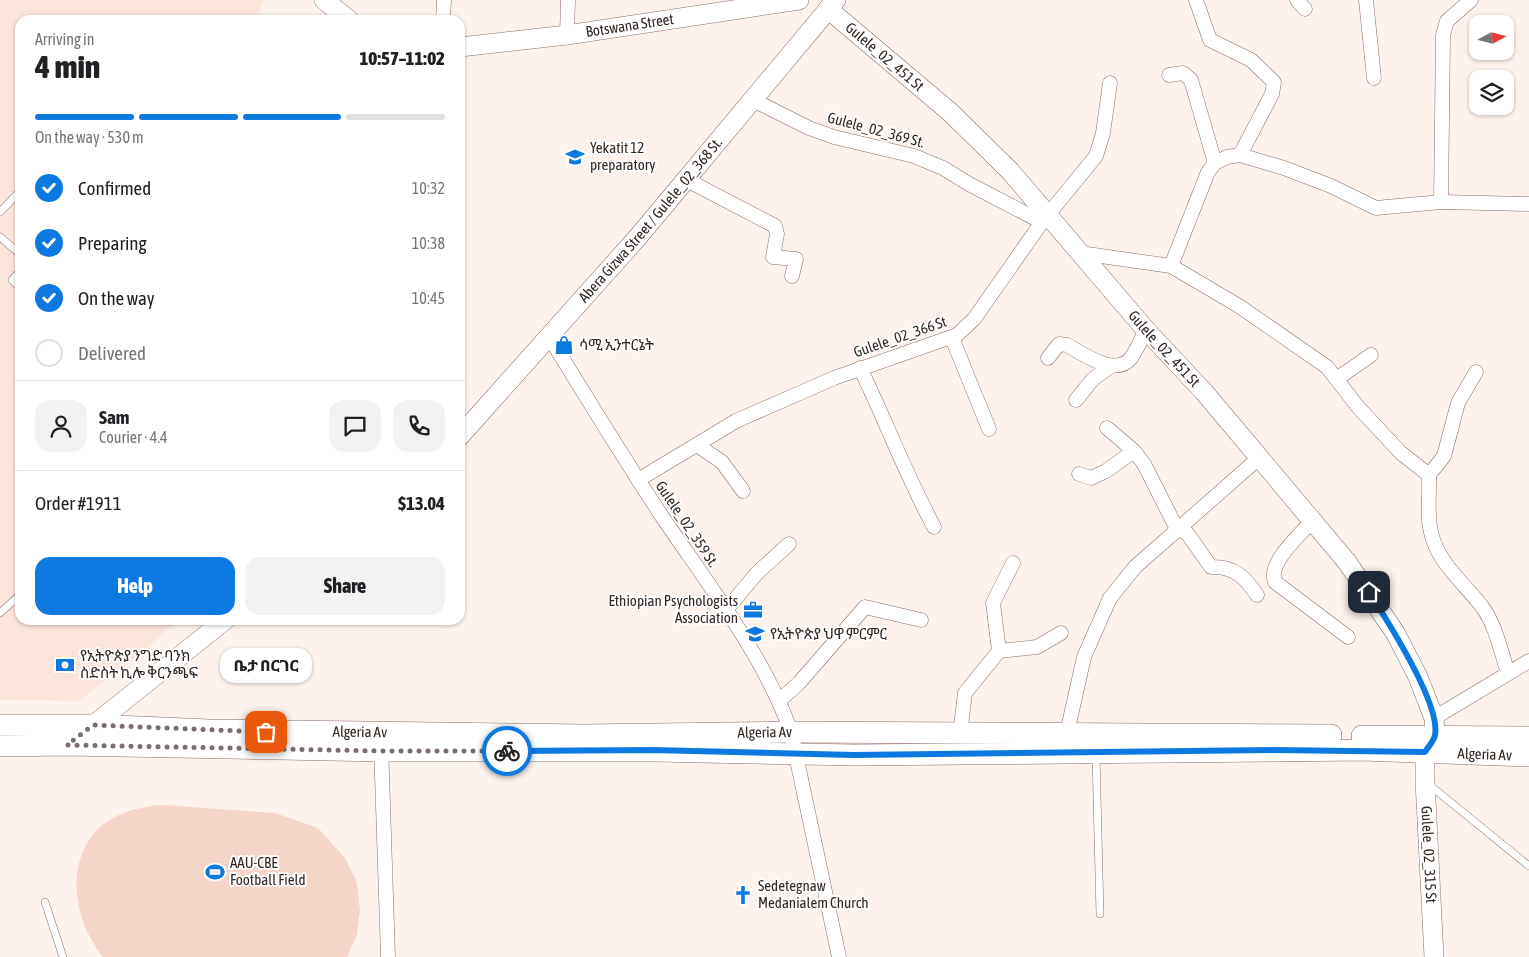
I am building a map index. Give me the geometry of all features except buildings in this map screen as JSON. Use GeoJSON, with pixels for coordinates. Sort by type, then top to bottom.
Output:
{"type":"FeatureCollection","features":[{"type":"Feature","properties":{"kind":"main road","name":"Algeria Av"},"geometry":{"type":"LineString","coordinates":[[0,725],[93,725],[209,730],[381,742],[796,754],[1275,750],[1432,735],[1529,756]]}},
{"type":"Feature","properties":{"kind":"main road","name":"Algeria Av"},"geometry":{"type":"LineString","coordinates":[[0,746],[381,742],[594,735],[791,732],[1529,737]]}},
{"type":"Feature","properties":{"kind":"street"},"geometry":{"type":"LineString","coordinates":[[324,0],[343,15]]}},
{"type":"Feature","properties":{"kind":"street"},"geometry":{"type":"LineString","coordinates":[[442,15],[444,0]]}},
{"type":"Feature","properties":{"kind":"street"},"geometry":{"type":"LineString","coordinates":[[567,35],[568,0]]}},
{"type":"Feature","properties":{"kind":"street","name":"Botswana Street"},"geometry":{"type":"LineString","coordinates":[[465,46],[567,35],[747,4],[799,0]]}},
{"type":"Feature","properties":{"kind":"street"},"geometry":{"type":"LineString","coordinates":[[1196,0],[1210,40],[1250,60],[1274,82],[1272,94],[1240,155]]}},
{"type":"Feature","properties":{"kind":"street"},"geometry":{"type":"LineString","coordinates":[[1366,0],[1374,78]]}},
{"type":"Feature","properties":{"kind":"street"},"geometry":{"type":"LineString","coordinates":[[1441,202],[1443,35],[1447,21],[1471,0]]}},
{"type":"Feature","properties":{"kind":"street","name":"Abera Gizwa Street / Gulele_02_368 St."},"geometry":{"type":"LineString","coordinates":[[465,431],[550,338],[753,100],[832,4]]}},
{"type":"Feature","properties":{"kind":"street","name":"Gulele_02_451 St"},"geometry":{"type":"LineString","coordinates":[[832,4],[950,112],[1010,171],[1044,219],[1080,253],[1146,330],[1204,392],[1347,562],[1396,634],[1418,678],[1432,735]]}},
{"type":"Feature","properties":{"kind":"street"},"geometry":{"type":"LineString","coordinates":[[1169,75],[1183,73],[1190,80],[1215,163]]}},
{"type":"Feature","properties":{"kind":"street","name":"Gulele_02_366 St"},"geometry":{"type":"LineString","coordinates":[[638,480],[736,421],[860,368],[952,338],[974,319],[1044,219],[1096,156],[1103,132],[1110,83]]}},
{"type":"Feature","properties":{"kind":"street","name":"Gulele_02_369 St."},"geometry":{"type":"LineString","coordinates":[[753,100],[809,128],[834,138],[914,156],[1044,219]]}},
{"type":"Feature","properties":{"kind":"street"},"geometry":{"type":"LineString","coordinates":[[1171,266],[1208,172],[1215,163],[1228,157],[1240,155],[1322,182],[1376,208],[1441,202],[1529,204]]}},
{"type":"Feature","properties":{"kind":"street"},"geometry":{"type":"LineString","coordinates":[[685,179],[775,226],[777,234],[773,257],[796,259],[792,276]]}},
{"type":"Feature","properties":{"kind":"street"},"geometry":{"type":"LineString","coordinates":[[1080,253],[1171,266],[1239,306],[1327,367],[1338,378],[1358,406],[1401,453],[1428,475]]}},
{"type":"Feature","properties":{"kind":"street"},"geometry":{"type":"LineString","coordinates":[[1076,400],[1093,379],[1110,366],[1130,360],[1146,330]]}},
{"type":"Feature","properties":{"kind":"street","name":"Gulele_02_359 St."},"geometry":{"type":"LineString","coordinates":[[550,338],[638,480],[726,610],[780,700],[791,732],[839,957]]}},
{"type":"Feature","properties":{"kind":"street"},"geometry":{"type":"LineString","coordinates":[[952,338],[989,429]]}},
{"type":"Feature","properties":{"kind":"street"},"geometry":{"type":"LineString","coordinates":[[1048,358],[1059,344],[1067,345],[1110,366]]}},
{"type":"Feature","properties":{"kind":"street"},"geometry":{"type":"LineString","coordinates":[[1338,378],[1371,355]]}},
{"type":"Feature","properties":{"kind":"street"},"geometry":{"type":"LineString","coordinates":[[860,368],[886,420],[908,477],[934,526]]}},
{"type":"Feature","properties":{"kind":"street"},"geometry":{"type":"LineString","coordinates":[[1476,372],[1458,403],[1444,456],[1428,475],[1432,538],[1443,559],[1484,610],[1493,627],[1508,673]]}},
{"type":"Feature","properties":{"kind":"street"},"geometry":{"type":"LineString","coordinates":[[1107,428],[1134,451],[1144,464],[1177,530],[1187,533],[1211,566],[1223,566],[1236,572],[1246,580],[1257,595]]}},
{"type":"Feature","properties":{"kind":"street"},"geometry":{"type":"LineString","coordinates":[[697,445],[722,462],[743,491]]}},
{"type":"Feature","properties":{"kind":"street"},"geometry":{"type":"LineString","coordinates":[[1079,474],[1091,478],[1106,471],[1134,451]]}},
{"type":"Feature","properties":{"kind":"street"},"geometry":{"type":"LineString","coordinates":[[1067,733],[1079,675],[1103,610],[1135,567],[1260,457]]}},
{"type":"Feature","properties":{"kind":"street"},"geometry":{"type":"LineString","coordinates":[[1312,521],[1275,564],[1273,576],[1276,582],[1348,637]]}},
{"type":"Feature","properties":{"kind":"street"},"geometry":{"type":"LineString","coordinates":[[726,610],[757,573],[789,544]]}},
{"type":"Feature","properties":{"kind":"street"},"geometry":{"type":"LineString","coordinates":[[999,652],[993,602],[1013,563]]}},
{"type":"Feature","properties":{"kind":"street"},"geometry":{"type":"LineString","coordinates":[[780,700],[865,607],[921,620]]}},
{"type":"Feature","properties":{"kind":"street"},"geometry":{"type":"LineString","coordinates":[[67,745],[219,625]]}},
{"type":"Feature","properties":{"kind":"street"},"geometry":{"type":"LineString","coordinates":[[960,734],[965,693],[999,652],[1037,647],[1061,632]]}},
{"type":"Feature","properties":{"kind":"street"},"geometry":{"type":"LineString","coordinates":[[1432,735],[1465,701],[1529,661]]}},
{"type":"Feature","properties":{"kind":"street","name":"Gulele_02_315 St"},"geometry":{"type":"LineString","coordinates":[[1432,735],[1425,781],[1434,957]]}},
{"type":"Feature","properties":{"kind":"street"},"geometry":{"type":"LineString","coordinates":[[381,742],[388,957]]}},
{"type":"Feature","properties":{"kind":"lane"},"geometry":{"type":"LineString","coordinates":[[0,212],[15,196]]}},
{"type":"Feature","properties":{"kind":"lane"},"geometry":{"type":"LineString","coordinates":[[0,237],[15,250]]}},
{"type":"Feature","properties":{"kind":"lane"},"geometry":{"type":"LineString","coordinates":[[0,613],[15,600]]}},
{"type":"Feature","properties":{"kind":"lane"},"geometry":{"type":"LineString","coordinates":[[1096,752],[1100,914]]}},
{"type":"Feature","properties":{"kind":"lane"},"geometry":{"type":"LineString","coordinates":[[1425,781],[1529,866]]}},
{"type":"Feature","properties":{"kind":"lane"},"geometry":{"type":"LineString","coordinates":[[46,902],[63,957]]}},
{"type":"Feature","properties":{"kind":"shaded area"},"geometry":{"type":"Polygon","coordinates":[[[0,0],[264,0],[258,15],[15,15],[15,625],[173,625],[152,644],[79,701],[0,700],[0,0]]]}},
{"type":"Feature","properties":{"kind":"shaded area","name":"AAU-CBE Football Field"},"geometry":{"type":"Polygon","coordinates":[[[164,805],[275,813],[318,828],[345,858],[357,883],[360,911],[357,934],[347,957],[103,957],[85,927],[80,910],[77,874],[81,857],[88,841],[100,827],[114,817],[130,811],[164,805]]]}},
{"type":"Feature","properties":{"kind":"way so far"},"geometry":{"type":"LineString","coordinates":[[266,732],[93,725],[67,745],[225,749],[507,751]]}},
{"type":"Feature","properties":{"kind":"place","name":"Yekatit 12 preparatory"},"geometry":{"type":"Point","coordinates":[575,157]}},
{"type":"Feature","properties":{"kind":"place","name":"ሳሚ ኢንተርኔት"},"geometry":{"type":"Point","coordinates":[564,345]}},
{"type":"Feature","properties":{"kind":"place","name":"Ethiopian Psychologists Association"},"geometry":{"type":"Point","coordinates":[753,610]}},
{"type":"Feature","properties":{"kind":"place","name":"የኢትዮጵያ ህዋ ምርምር"},"geometry":{"type":"Point","coordinates":[755,634]}},
{"type":"Feature","properties":{"kind":"place","name":"የኢትዮጵያ ንግድ ባንክ ስድስት ኪሎ ቅርንጫፍ"},"geometry":{"type":"Point","coordinates":[65,665]}},
{"type":"Feature","properties":{"kind":"place","name":"ቤታ በርገር"},"geometry":{"type":"Point","coordinates":[266,732]}},
{"type":"Feature","properties":{"kind":"place","name":"AAU-CBE Football Field"},"geometry":{"type":"Point","coordinates":[215,872]}},
{"type":"Feature","properties":{"kind":"place","name":"Sedetegnaw Medanialem Church"},"geometry":{"type":"Point","coordinates":[743,895]}},
{"type":"Feature","properties":{"kind":"route"},"geometry":{"type":"LineString","coordinates":[[507,751],[653,750],[854,755],[1275,750],[1425,752],[1435,736],[1434,718],[1418,678],[1396,634],[1369,592]]}}]}
